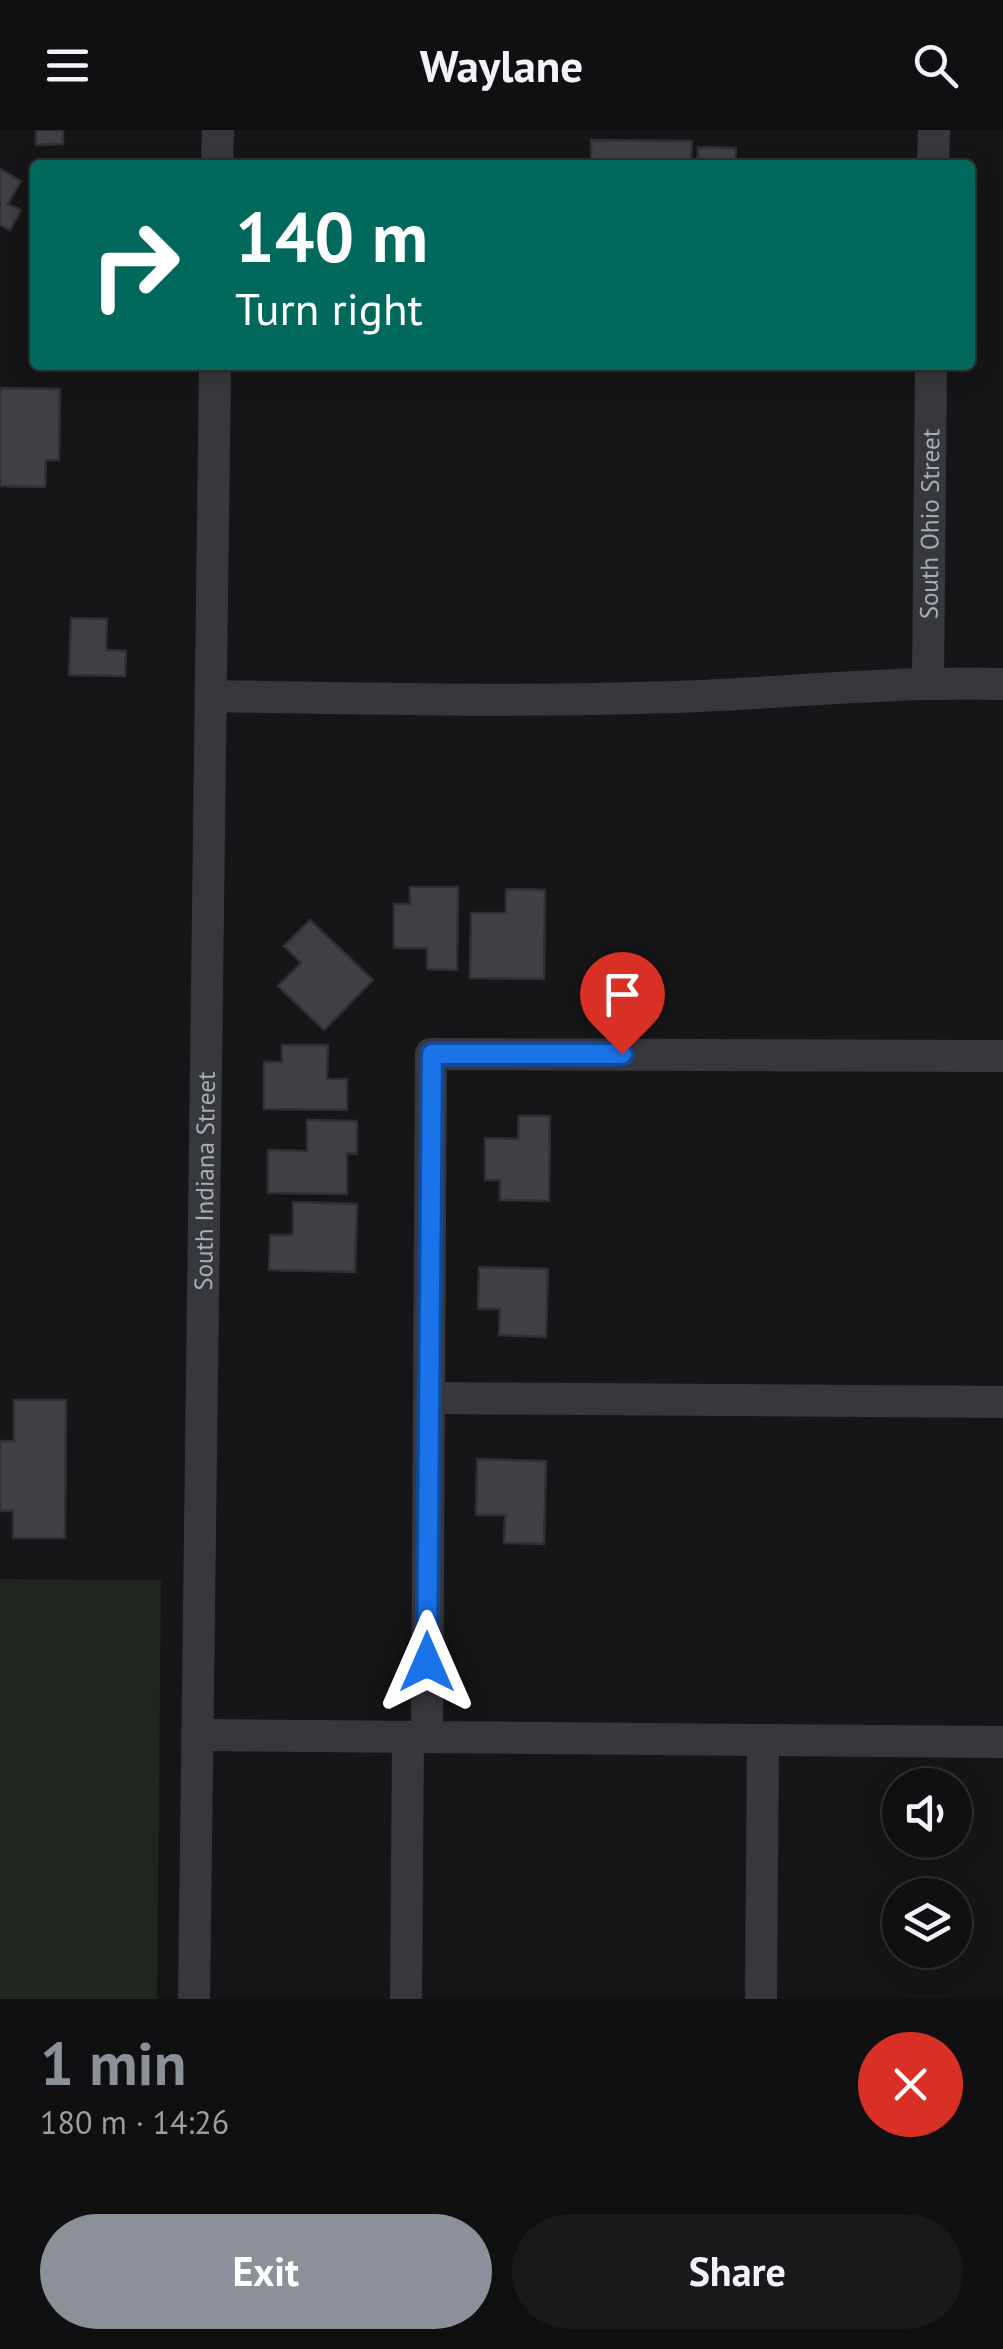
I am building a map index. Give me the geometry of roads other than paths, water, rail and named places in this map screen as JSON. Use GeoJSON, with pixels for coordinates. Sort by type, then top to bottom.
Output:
{"type":"FeatureCollection","features":[{"type":"Feature","properties":{"kind":"street"},"geometry":{"type":"LineString","coordinates":[[217,160],[218,130]]}},
{"type":"Feature","properties":{"kind":"street"},"geometry":{"type":"LineString","coordinates":[[933,160],[934,130]]}},
{"type":"Feature","properties":{"kind":"street","name":"South Indiana Street"},"geometry":{"type":"LineString","coordinates":[[194,1999],[215,370]]}},
{"type":"Feature","properties":{"kind":"street","name":"South Ohio Street"},"geometry":{"type":"LineString","coordinates":[[928,682],[931,370]]}},
{"type":"Feature","properties":{"kind":"street"},"geometry":{"type":"LineString","coordinates":[[211,696],[420,700],[676,697],[928,682],[1003,684]]}},
{"type":"Feature","properties":{"kind":"street"},"geometry":{"type":"LineString","coordinates":[[406,1999],[429,1398],[432,1054],[1003,1056]]}},
{"type":"Feature","properties":{"kind":"street"},"geometry":{"type":"LineString","coordinates":[[429,1398],[1003,1402]]}},
{"type":"Feature","properties":{"kind":"street"},"geometry":{"type":"LineString","coordinates":[[198,1735],[1003,1742]]}},
{"type":"Feature","properties":{"kind":"street"},"geometry":{"type":"LineString","coordinates":[[761,1999],[764,1740]]}}]}
